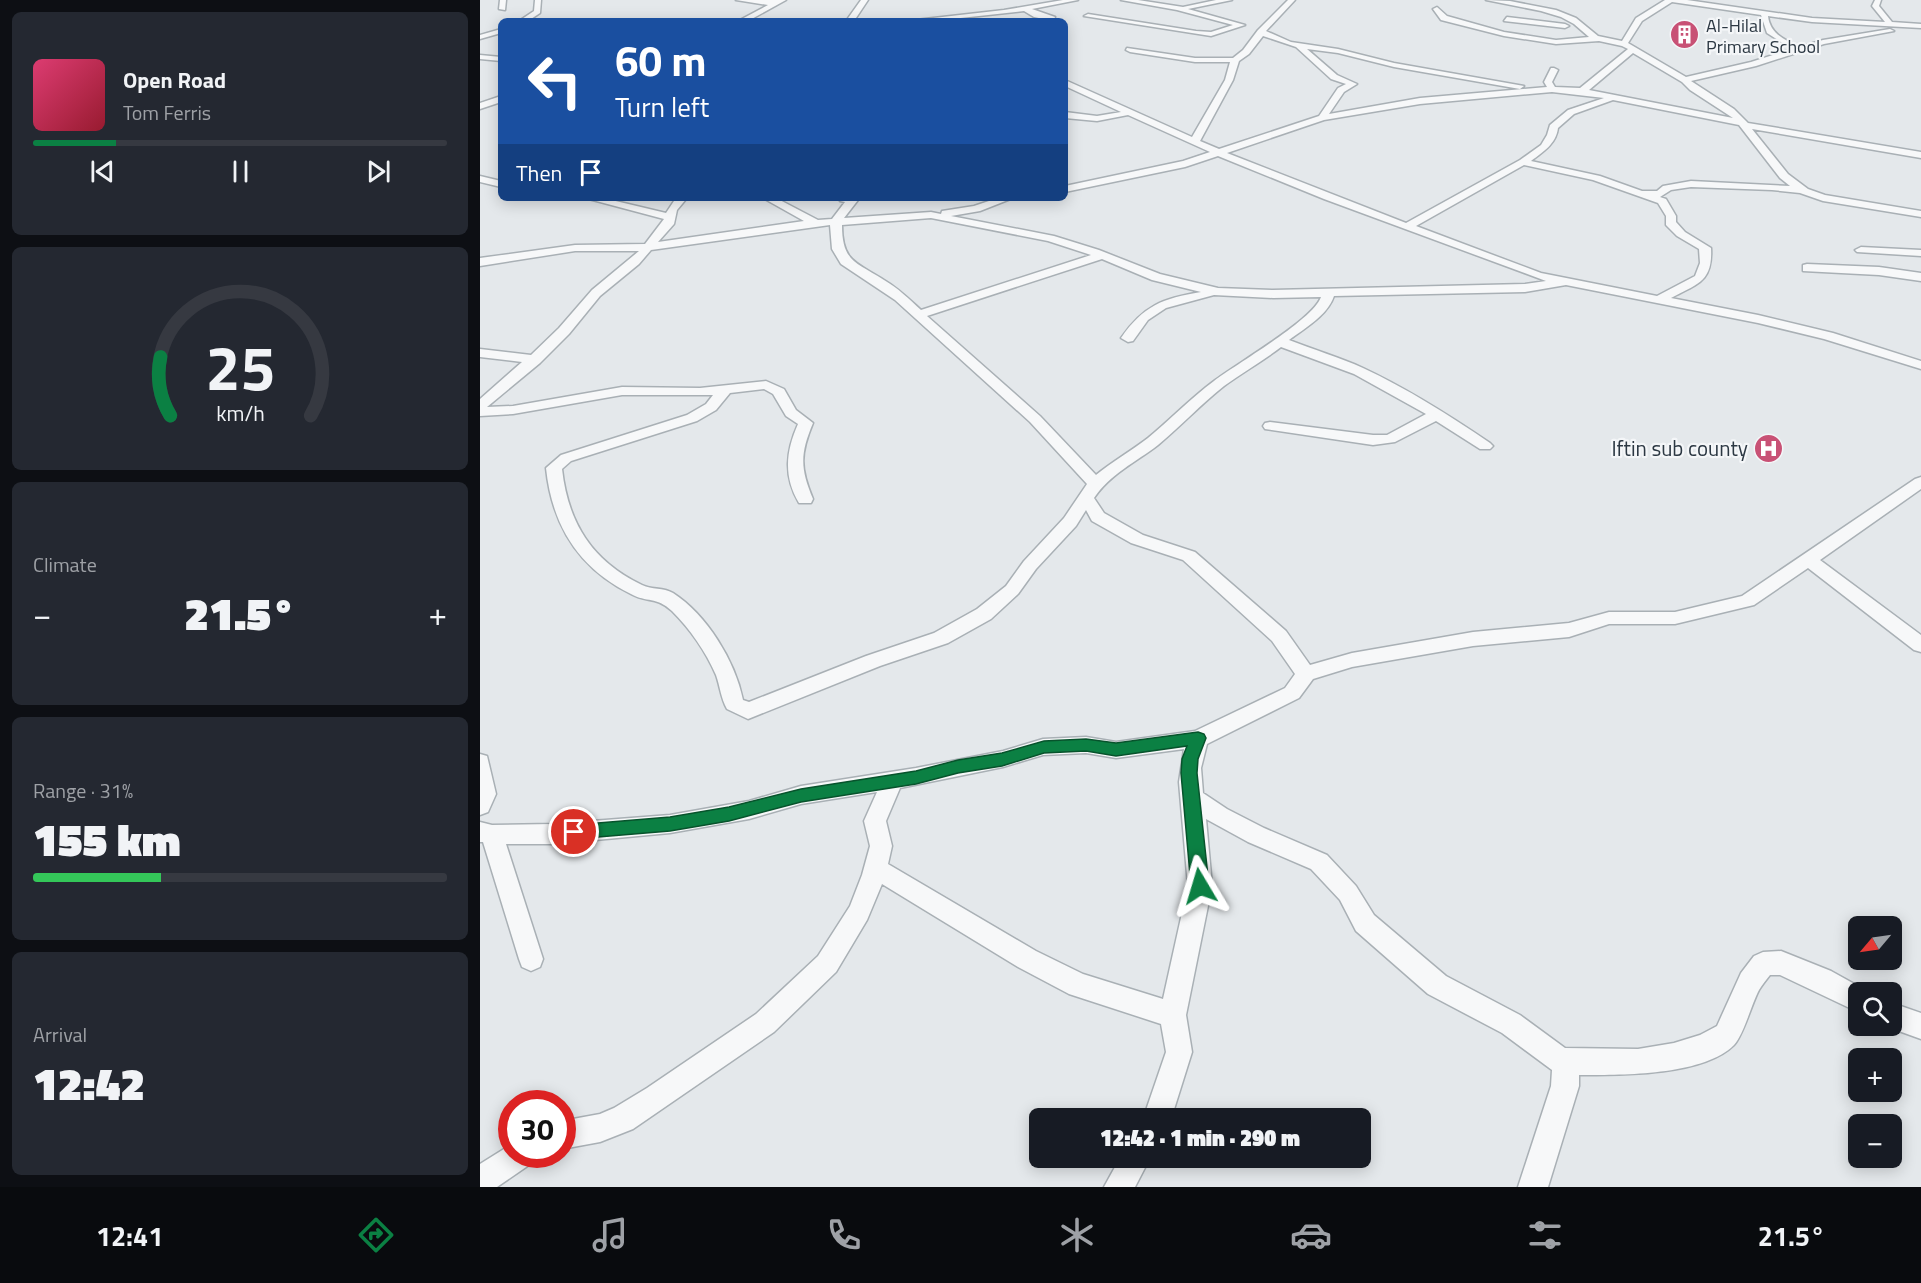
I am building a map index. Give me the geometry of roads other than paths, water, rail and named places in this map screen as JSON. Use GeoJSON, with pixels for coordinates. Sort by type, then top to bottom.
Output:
{"type":"FeatureCollection","features":[{"type":"Feature","properties":{"kind":"street"},"geometry":{"type":"LineString","coordinates":[[503,0],[503,9]]}},
{"type":"Feature","properties":{"kind":"street"},"geometry":{"type":"LineString","coordinates":[[528,18],[538,12],[538,0]]}},
{"type":"Feature","properties":{"kind":"street"},"geometry":{"type":"LineString","coordinates":[[739,0],[780,2]]}},
{"type":"Feature","properties":{"kind":"street"},"geometry":{"type":"LineString","coordinates":[[852,18],[865,0]]}},
{"type":"Feature","properties":{"kind":"street"},"geometry":{"type":"LineString","coordinates":[[940,18],[1026,9],[1075,0]]}},
{"type":"Feature","properties":{"kind":"street"},"geometry":{"type":"LineString","coordinates":[[1124,0],[1178,8],[1254,29],[1280,41],[1394,64],[1549,89],[1582,91],[1921,155]]}},
{"type":"Feature","properties":{"kind":"street"},"geometry":{"type":"LineString","coordinates":[[1178,8],[1229,0]]}},
{"type":"Feature","properties":{"kind":"street"},"geometry":{"type":"LineString","coordinates":[[1088,16],[1211,34],[1254,29],[1292,0]]}},
{"type":"Feature","properties":{"kind":"street"},"geometry":{"type":"LineString","coordinates":[[1489,0],[1532,7],[1564,16],[1576,22],[1590,36],[1624,44],[1685,80],[1693,88],[1731,111],[1784,176],[1804,191]]}},
{"type":"Feature","properties":{"kind":"street"},"geometry":{"type":"LineString","coordinates":[[1624,44],[1639,20],[1672,0],[1822,21],[1921,26]]}},
{"type":"Feature","properties":{"kind":"street"},"geometry":{"type":"LineString","coordinates":[[1878,0],[1875,6],[1884,14],[1889,23]]}},
{"type":"Feature","properties":{"kind":"street"},"geometry":{"type":"LineString","coordinates":[[748,18],[780,2]]}},
{"type":"Feature","properties":{"kind":"street"},"geometry":{"type":"LineString","coordinates":[[1026,9],[1048,18]]}},
{"type":"Feature","properties":{"kind":"street"},"geometry":{"type":"LineString","coordinates":[[1437,9],[1444,18],[1504,34],[1556,42],[1599,39]]}},
{"type":"Feature","properties":{"kind":"street"},"geometry":{"type":"LineString","coordinates":[[1764,13],[1764,21],[1772,36],[1798,49]]}},
{"type":"Feature","properties":{"kind":"street"},"geometry":{"type":"LineString","coordinates":[[1507,19],[1579,27]]}},
{"type":"Feature","properties":{"kind":"street"},"geometry":{"type":"LineString","coordinates":[[1685,80],[1753,64],[1798,49],[1849,37],[1892,31],[1909,24]]}},
{"type":"Feature","properties":{"kind":"street"},"geometry":{"type":"LineString","coordinates":[[1130,51],[1195,60],[1235,60],[1246,52],[1254,29]]}},
{"type":"Feature","properties":{"kind":"street"},"geometry":{"type":"LineString","coordinates":[[480,37],[498,32]]}},
{"type":"Feature","properties":{"kind":"street"},"geometry":{"type":"LineString","coordinates":[[1298,45],[1334,77],[1353,84],[1341,90],[1322,118]]}},
{"type":"Feature","properties":{"kind":"street"},"geometry":{"type":"LineString","coordinates":[[1582,91],[1626,57],[1632,49]]}},
{"type":"Feature","properties":{"kind":"street"},"geometry":{"type":"LineString","coordinates":[[480,57],[498,59]]}},
{"type":"Feature","properties":{"kind":"street"},"geometry":{"type":"LineString","coordinates":[[1195,141],[1229,80],[1235,60]]}},
{"type":"Feature","properties":{"kind":"street"},"geometry":{"type":"LineString","coordinates":[[1549,89],[1548,82],[1554,70]]}},
{"type":"Feature","properties":{"kind":"street"},"geometry":{"type":"LineString","coordinates":[[1068,84],[1221,153],[1328,197],[1538,276],[1758,319],[1828,336],[1921,364]]}},
{"type":"Feature","properties":{"kind":"street"},"geometry":{"type":"LineString","coordinates":[[1068,188],[1171,167],[1221,153],[1322,118],[1420,101],[1549,89]]}},
{"type":"Feature","properties":{"kind":"street"},"geometry":{"type":"LineString","coordinates":[[1408,226],[1523,162],[1544,147],[1552,135],[1553,128],[1577,108],[1615,98]]}},
{"type":"Feature","properties":{"kind":"street"},"geometry":{"type":"LineString","coordinates":[[480,106],[498,100]]}},
{"type":"Feature","properties":{"kind":"street"},"geometry":{"type":"LineString","coordinates":[[1068,116],[1103,118],[1128,112]]}},
{"type":"Feature","properties":{"kind":"street"},"geometry":{"type":"LineString","coordinates":[[1523,162],[1596,178],[1662,201],[1671,216],[1670,223],[1675,229],[1701,245],[1706,251],[1705,270],[1700,278],[1659,299]]}},
{"type":"Feature","properties":{"kind":"street"},"geometry":{"type":"LineString","coordinates":[[480,179],[498,183]]}},
{"type":"Feature","properties":{"kind":"street"},"geometry":{"type":"LineString","coordinates":[[1637,194],[1660,194],[1667,187],[1687,184],[1754,185],[1804,191],[1823,198],[1921,214]]}},
{"type":"Feature","properties":{"kind":"street"},"geometry":{"type":"LineString","coordinates":[[603,201],[670,217]]}},
{"type":"Feature","properties":{"kind":"street"},"geometry":{"type":"LineString","coordinates":[[480,406],[535,360],[564,331],[596,293],[650,247],[664,231],[672,209],[679,201]]}},
{"type":"Feature","properties":{"kind":"street"},"geometry":{"type":"LineString","coordinates":[[774,201],[816,224]]}},
{"type":"Feature","properties":{"kind":"street"},"geometry":{"type":"LineString","coordinates":[[852,201],[836,221],[837,246],[844,261],[885,285],[1010,395],[1091,491],[1098,517],[1137,539],[1189,556],[1279,636],[1306,674]]}},
{"type":"Feature","properties":{"kind":"street"},"geometry":{"type":"LineString","coordinates":[[480,262],[575,248],[650,247],[836,221],[931,215],[976,209],[999,201]]}},
{"type":"Feature","properties":{"kind":"street"},"geometry":{"type":"LineString","coordinates":[[931,215],[1050,238],[1102,255],[1156,277],[1218,292]]}},
{"type":"Feature","properties":{"kind":"street"},"geometry":{"type":"LineString","coordinates":[[1861,250],[1921,253]]}},
{"type":"Feature","properties":{"kind":"street"},"geometry":{"type":"LineString","coordinates":[[918,315],[1102,255]]}},
{"type":"Feature","properties":{"kind":"street"},"geometry":{"type":"LineString","coordinates":[[1806,268],[1921,277]]}},
{"type":"Feature","properties":{"kind":"street"},"geometry":{"type":"LineString","coordinates":[[1128,338],[1134,328],[1165,302],[1218,292],[1525,288],[1564,282]]}},
{"type":"Feature","properties":{"kind":"street"},"geometry":{"type":"LineString","coordinates":[[724,391],[711,407],[692,418],[566,458],[554,468],[554,477],[564,521],[577,542],[601,568],[640,591],[657,592],[669,599],[703,634],[721,667],[733,695],[734,704],[748,711],[873,661],[941,638],[967,625],[998,604],[1070,522],[1091,491],[1123,461],[1153,441],[1179,416],[1221,382],[1249,365],[1318,312],[1325,304],[1329,292]]}},
{"type":"Feature","properties":{"kind":"street"},"geometry":{"type":"LineString","coordinates":[[1279,341],[1340,363],[1438,414],[1485,446]]}},
{"type":"Feature","properties":{"kind":"street"},"geometry":{"type":"LineString","coordinates":[[480,353],[535,360]]}},
{"type":"Feature","properties":{"kind":"street"},"geometry":{"type":"LineString","coordinates":[[480,412],[513,410],[622,391],[724,391],[766,385],[779,392],[791,413],[806,423],[797,441],[794,473],[805,499]]}},
{"type":"Feature","properties":{"kind":"street"},"geometry":{"type":"LineString","coordinates":[[1270,426],[1373,440],[1390,439],[1438,414]]}},
{"type":"Feature","properties":{"kind":"street"},"geometry":{"type":"LineString","coordinates":[[531,960],[486,834],[553,834],[670,824],[749,810],[801,795],[1002,759],[1044,747],[1086,745],[1116,750],[1198,738],[1292,693],[1306,674],[1352,660],[1473,639],[1569,630],[1609,618],[1675,618],[1748,601],[1921,482]]}},
{"type":"Feature","properties":{"kind":"street"},"geometry":{"type":"LineString","coordinates":[[1808,560],[1921,645]]}},
{"type":"Feature","properties":{"kind":"street"},"geometry":{"type":"LineString","coordinates":[[1161,1108],[1179,1052],[1173,1015],[1200,886],[1189,773],[1190,759],[1198,738]]}},
{"type":"Feature","properties":{"kind":"street"},"geometry":{"type":"LineString","coordinates":[[480,762],[485,794],[480,806]]}},
{"type":"Feature","properties":{"kind":"street"},"geometry":{"type":"LineString","coordinates":[[576,1132],[600,1128],[623,1119],[717,1059],[765,1023],[827,964],[859,912],[875,868],[881,846],[875,821],[893,780]]}},
{"type":"Feature","properties":{"kind":"street"},"geometry":{"type":"LineString","coordinates":[[1193,798],[1219,816],[1256,835],[1319,862],[1348,893],[1365,923],[1437,985],[1511,1024],[1561,1061],[1566,1070],[1565,1086],[1533,1187]]}},
{"type":"Feature","properties":{"kind":"street"},"geometry":{"type":"LineString","coordinates":[[875,868],[951,915],[1078,985],[1173,1015]]}},
{"type":"Feature","properties":{"kind":"street"},"geometry":{"type":"LineString","coordinates":[[1561,1061],[1638,1062],[1674,1056],[1705,1047],[1726,1035],[1750,982],[1763,964],[1781,963],[1822,980],[1848,994]]}},
{"type":"Feature","properties":{"kind":"street"},"geometry":{"type":"LineString","coordinates":[[1902,1019],[1921,1026]]}},
{"type":"Feature","properties":{"kind":"street"},"geometry":{"type":"LineString","coordinates":[[480,1181],[500,1168]]}},
{"type":"Feature","properties":{"kind":"street"},"geometry":{"type":"LineString","coordinates":[[1119,1187],[1130,1168]]}},
{"type":"Feature","properties":{"kind":"place","name":"Al-Hilal Primary School"},"geometry":{"type":"Point","coordinates":[1685,35]}},
{"type":"Feature","properties":{"kind":"place","name":"Iftin sub county"},"geometry":{"type":"Point","coordinates":[1769,448]}}]}
